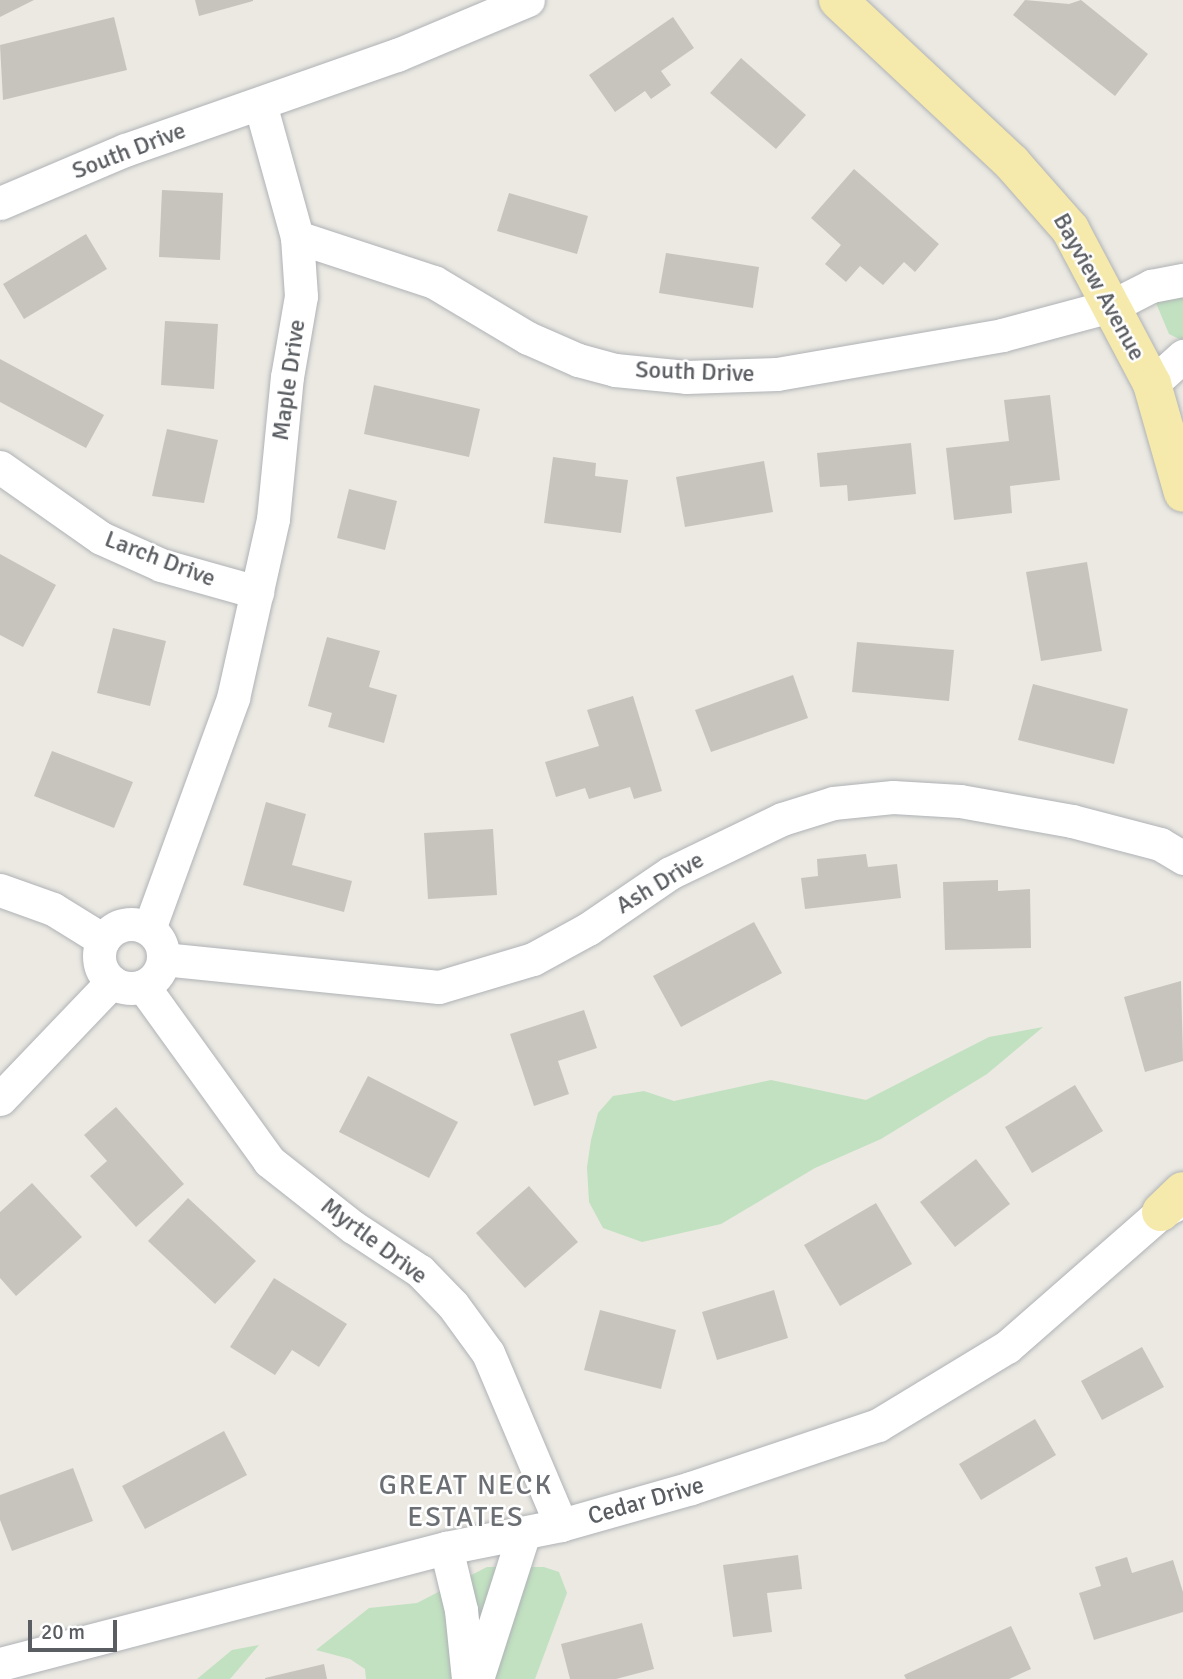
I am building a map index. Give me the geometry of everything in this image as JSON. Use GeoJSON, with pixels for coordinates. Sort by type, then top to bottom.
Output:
{"type":"FeatureCollection","features":[{"type":"Feature","properties":{"kind":"main road","name":"Bayview Avenue"},"geometry":{"type":"LineString","coordinates":[[838,0],[1055,208],[1114,305],[1152,384],[1183,492]]}},
{"type":"Feature","properties":{"kind":"street"},"geometry":{"type":"LineString","coordinates":[[260,104],[397,55],[528,0]]}},
{"type":"Feature","properties":{"kind":"street","name":"South Drive"},"geometry":{"type":"LineString","coordinates":[[0,203],[125,150],[260,104]]}},
{"type":"Feature","properties":{"kind":"street","name":"Maple Drive"},"geometry":{"type":"LineString","coordinates":[[149,929],[233,698],[273,519],[287,377],[302,296],[297,237],[260,104]]}},
{"type":"Feature","properties":{"kind":"street","name":"South Drive"},"geometry":{"type":"LineString","coordinates":[[297,237],[434,282],[527,338],[578,360],[615,370],[687,377],[777,374],[1002,335],[1114,305],[1150,286],[1183,280]]}},
{"type":"Feature","properties":{"kind":"street"},"geometry":{"type":"LineString","coordinates":[[1152,384],[1183,356]]}},
{"type":"Feature","properties":{"kind":"street","name":"Larch Drive"},"geometry":{"type":"LineString","coordinates":[[0,467],[101,538],[161,565],[257,593]]}},
{"type":"Feature","properties":{"kind":"street","name":"Ash Drive"},"geometry":{"type":"LineString","coordinates":[[163,959],[439,987],[533,959],[588,929],[670,873],[782,819],[833,803],[893,797],[960,801],[1072,821],[1175,847]]}},
{"type":"Feature","properties":{"kind":"street"},"geometry":{"type":"LineString","coordinates":[[0,890],[53,909],[103,940]]}},
{"type":"Feature","properties":{"kind":"street"},"geometry":{"type":"LineString","coordinates":[[0,1099],[127,984],[159,972],[163,959],[159,940],[149,929],[123,924],[103,940],[100,965],[127,984]]}},
{"type":"Feature","properties":{"kind":"street","name":"Myrtle Drive"},"geometry":{"type":"LineString","coordinates":[[127,984],[269,1161],[353,1227],[420,1271],[453,1305],[488,1353],[561,1525]]}},
{"type":"Feature","properties":{"kind":"street","name":"Cedar Drive"},"geometry":{"type":"LineString","coordinates":[[0,1664],[446,1548],[561,1525],[691,1488],[878,1424],[1007,1347],[1177,1203]]}},
{"type":"Feature","properties":{"kind":"street"},"geometry":{"type":"LineString","coordinates":[[477,1679],[524,1533]]}},
{"type":"Feature","properties":{"kind":"street"},"geometry":{"type":"LineString","coordinates":[[446,1548],[461,1610],[468,1679]]}},
{"type":"Feature","properties":{"kind":"green space"},"geometry":{"type":"Polygon","coordinates":[[[1183,289],[1183,341],[1169,334],[1156,303],[1158,294],[1183,289]]]}},
{"type":"Feature","properties":{"kind":"green space"},"geometry":{"type":"Polygon","coordinates":[[[1043,1027],[987,1074],[881,1139],[815,1168],[721,1224],[642,1242],[603,1228],[589,1202],[587,1167],[591,1140],[598,1113],[613,1096],[644,1091],[674,1101],[771,1080],[866,1100],[989,1037],[1043,1027]]]}},
{"type":"Feature","properties":{"kind":"green space"},"geometry":{"type":"Polygon","coordinates":[[[487,1567],[544,1567],[559,1572],[567,1593],[535,1679],[366,1679],[365,1669],[350,1659],[316,1650],[369,1608],[417,1603],[487,1567]]]}},
{"type":"Feature","properties":{"kind":"green space"},"geometry":{"type":"Polygon","coordinates":[[[259,1645],[230,1679],[197,1679],[232,1650],[259,1645]]]}},
{"type":"Feature","properties":{"kind":"building"},"geometry":{"type":"Polygon","coordinates":[[[0,0],[34,0],[0,17],[0,0]]]}},
{"type":"Feature","properties":{"kind":"building"},"geometry":{"type":"Polygon","coordinates":[[[195,0],[253,0],[253,1],[199,16],[195,0]]]}},
{"type":"Feature","properties":{"kind":"building"},"geometry":{"type":"Polygon","coordinates":[[[1025,0],[1069,4],[1081,0],[1148,54],[1115,96],[1013,15],[1025,0]]]}},
{"type":"Feature","properties":{"kind":"building"},"geometry":{"type":"Polygon","coordinates":[[[114,17],[127,70],[3,100],[0,45],[114,17]]]}},
{"type":"Feature","properties":{"kind":"building"},"geometry":{"type":"Polygon","coordinates":[[[673,17],[694,48],[661,71],[671,85],[651,99],[645,91],[615,112],[589,75],[673,17]]]}},
{"type":"Feature","properties":{"kind":"building"},"geometry":{"type":"Polygon","coordinates":[[[741,58],[806,115],[776,149],[710,93],[741,58]]]}},
{"type":"Feature","properties":{"kind":"building"},"geometry":{"type":"Polygon","coordinates":[[[854,169],[939,244],[915,272],[904,262],[883,285],[860,266],[846,282],[825,264],[841,245],[811,218],[854,169]]]}},
{"type":"Feature","properties":{"kind":"building"},"geometry":{"type":"Polygon","coordinates":[[[162,190],[223,193],[220,260],[159,257],[162,190]]]}},
{"type":"Feature","properties":{"kind":"building"},"geometry":{"type":"Polygon","coordinates":[[[509,193],[588,216],[577,254],[497,231],[509,193]]]}},
{"type":"Feature","properties":{"kind":"building"},"geometry":{"type":"Polygon","coordinates":[[[86,234],[107,269],[24,319],[3,284],[86,234]]]}},
{"type":"Feature","properties":{"kind":"building"},"geometry":{"type":"Polygon","coordinates":[[[666,253],[759,267],[753,308],[659,293],[666,253]]]}},
{"type":"Feature","properties":{"kind":"building"},"geometry":{"type":"Polygon","coordinates":[[[165,321],[218,324],[214,389],[161,385],[165,321]]]}},
{"type":"Feature","properties":{"kind":"building"},"geometry":{"type":"Polygon","coordinates":[[[0,359],[104,415],[86,448],[0,402],[0,359]]]}},
{"type":"Feature","properties":{"kind":"building"},"geometry":{"type":"Polygon","coordinates":[[[374,385],[480,409],[469,457],[364,434],[374,385]]]}},
{"type":"Feature","properties":{"kind":"building"},"geometry":{"type":"Polygon","coordinates":[[[1050,395],[1060,480],[1010,486],[1012,513],[954,520],[946,448],[1009,441],[1004,400],[1050,395]]]}},
{"type":"Feature","properties":{"kind":"building"},"geometry":{"type":"Polygon","coordinates":[[[167,429],[218,440],[204,503],[152,496],[167,429]]]}},
{"type":"Feature","properties":{"kind":"building"},"geometry":{"type":"Polygon","coordinates":[[[911,443],[916,494],[848,501],[847,485],[820,487],[817,453],[911,443]]]}},
{"type":"Feature","properties":{"kind":"building"},"geometry":{"type":"Polygon","coordinates":[[[553,457],[596,463],[595,476],[628,480],[621,533],[544,523],[553,457]]]}},
{"type":"Feature","properties":{"kind":"building"},"geometry":{"type":"Polygon","coordinates":[[[764,461],[773,512],[685,527],[676,477],[764,461]]]}},
{"type":"Feature","properties":{"kind":"building"},"geometry":{"type":"Polygon","coordinates":[[[349,489],[397,501],[385,550],[337,538],[349,489]]]}},
{"type":"Feature","properties":{"kind":"building"},"geometry":{"type":"Polygon","coordinates":[[[0,554],[56,585],[23,647],[0,635],[0,554]]]}},
{"type":"Feature","properties":{"kind":"building"},"geometry":{"type":"Polygon","coordinates":[[[1087,562],[1102,651],[1041,661],[1026,572],[1087,562]]]}},
{"type":"Feature","properties":{"kind":"building"},"geometry":{"type":"Polygon","coordinates":[[[113,628],[166,641],[150,706],[97,693],[113,628]]]}},
{"type":"Feature","properties":{"kind":"building"},"geometry":{"type":"Polygon","coordinates":[[[327,637],[380,651],[369,687],[397,695],[384,743],[328,727],[332,713],[308,706],[327,637]]]}},
{"type":"Feature","properties":{"kind":"building"},"geometry":{"type":"Polygon","coordinates":[[[857,642],[954,650],[949,701],[852,692],[857,642]]]}},
{"type":"Feature","properties":{"kind":"building"},"geometry":{"type":"Polygon","coordinates":[[[793,675],[808,718],[711,752],[695,710],[793,675]]]}},
{"type":"Feature","properties":{"kind":"building"},"geometry":{"type":"Polygon","coordinates":[[[1033,684],[1128,709],[1114,764],[1018,740],[1033,684]]]}},
{"type":"Feature","properties":{"kind":"building"},"geometry":{"type":"Polygon","coordinates":[[[633,696],[662,791],[634,799],[630,787],[589,799],[585,788],[556,797],[545,762],[599,746],[587,710],[633,696]]]}},
{"type":"Feature","properties":{"kind":"building"},"geometry":{"type":"Polygon","coordinates":[[[52,751],[133,782],[114,828],[34,796],[52,751]]]}},
{"type":"Feature","properties":{"kind":"building"},"geometry":{"type":"Polygon","coordinates":[[[266,802],[306,814],[292,865],[352,881],[344,912],[243,885],[266,802]]]}},
{"type":"Feature","properties":{"kind":"building"},"geometry":{"type":"Polygon","coordinates":[[[493,829],[497,895],[428,899],[424,833],[493,829]]]}},
{"type":"Feature","properties":{"kind":"building"},"geometry":{"type":"Polygon","coordinates":[[[866,854],[868,867],[897,864],[901,898],[805,909],[801,878],[818,876],[817,859],[866,854]]]}},
{"type":"Feature","properties":{"kind":"building"},"geometry":{"type":"Polygon","coordinates":[[[998,880],[998,891],[1030,889],[1031,948],[945,950],[943,882],[998,880]]]}},
{"type":"Feature","properties":{"kind":"building"},"geometry":{"type":"Polygon","coordinates":[[[754,922],[782,973],[681,1027],[653,976],[754,922]]]}},
{"type":"Feature","properties":{"kind":"building"},"geometry":{"type":"Polygon","coordinates":[[[1181,981],[1183,1061],[1145,1072],[1124,997],[1181,981]]]}},
{"type":"Feature","properties":{"kind":"building"},"geometry":{"type":"Polygon","coordinates":[[[584,1010],[597,1048],[558,1061],[569,1094],[534,1106],[510,1034],[584,1010]]]}},
{"type":"Feature","properties":{"kind":"building"},"geometry":{"type":"Polygon","coordinates":[[[368,1076],[458,1122],[429,1178],[339,1132],[368,1076]]]}},
{"type":"Feature","properties":{"kind":"building"},"geometry":{"type":"Polygon","coordinates":[[[1075,1085],[1103,1131],[1032,1173],[1005,1127],[1075,1085]]]}},
{"type":"Feature","properties":{"kind":"building"},"geometry":{"type":"Polygon","coordinates":[[[116,1107],[184,1184],[136,1227],[90,1176],[107,1161],[84,1135],[116,1107]]]}},
{"type":"Feature","properties":{"kind":"building"},"geometry":{"type":"Polygon","coordinates":[[[976,1159],[1010,1204],[955,1247],[920,1202],[976,1159]]]}},
{"type":"Feature","properties":{"kind":"building"},"geometry":{"type":"Polygon","coordinates":[[[32,1183],[82,1237],[16,1296],[0,1278],[0,1212],[32,1183]]]}},
{"type":"Feature","properties":{"kind":"building"},"geometry":{"type":"Polygon","coordinates":[[[529,1186],[578,1242],[525,1288],[476,1233],[529,1186]]]}},
{"type":"Feature","properties":{"kind":"building"},"geometry":{"type":"Polygon","coordinates":[[[188,1198],[256,1261],[215,1304],[148,1241],[188,1198]]]}},
{"type":"Feature","properties":{"kind":"building"},"geometry":{"type":"Polygon","coordinates":[[[876,1203],[912,1264],[840,1306],[804,1245],[876,1203]]]}},
{"type":"Feature","properties":{"kind":"building"},"geometry":{"type":"Polygon","coordinates":[[[274,1278],[347,1324],[319,1367],[292,1350],[275,1375],[230,1347],[274,1278]]]}},
{"type":"Feature","properties":{"kind":"building"},"geometry":{"type":"Polygon","coordinates":[[[774,1290],[788,1338],[717,1360],[702,1312],[774,1290]]]}},
{"type":"Feature","properties":{"kind":"building"},"geometry":{"type":"Polygon","coordinates":[[[600,1310],[676,1330],[661,1389],[584,1370],[600,1310]]]}},
{"type":"Feature","properties":{"kind":"building"},"geometry":{"type":"Polygon","coordinates":[[[1142,1347],[1164,1387],[1102,1420],[1081,1381],[1142,1347]]]}},
{"type":"Feature","properties":{"kind":"building"},"geometry":{"type":"Polygon","coordinates":[[[1035,1419],[1056,1455],[981,1500],[959,1464],[1035,1419]]]}},
{"type":"Feature","properties":{"kind":"building"},"geometry":{"type":"Polygon","coordinates":[[[224,1431],[247,1475],[145,1529],[122,1486],[224,1431]]]}},
{"type":"Feature","properties":{"kind":"building"},"geometry":{"type":"Polygon","coordinates":[[[73,1468],[93,1521],[12,1551],[0,1520],[0,1495],[73,1468]]]}},
{"type":"Feature","properties":{"kind":"building"},"geometry":{"type":"Polygon","coordinates":[[[798,1555],[802,1589],[767,1593],[772,1632],[733,1637],[723,1565],[798,1555]]]}},
{"type":"Feature","properties":{"kind":"building"},"geometry":{"type":"Polygon","coordinates":[[[1127,1557],[1132,1573],[1173,1560],[1183,1592],[1183,1612],[1094,1640],[1079,1593],[1101,1586],[1095,1567],[1127,1557]]]}},
{"type":"Feature","properties":{"kind":"building"},"geometry":{"type":"Polygon","coordinates":[[[642,1623],[654,1669],[616,1679],[570,1679],[561,1644],[642,1623]]]}},
{"type":"Feature","properties":{"kind":"building"},"geometry":{"type":"Polygon","coordinates":[[[1011,1626],[1031,1669],[1009,1679],[906,1679],[904,1675],[1011,1626]]]}},
{"type":"Feature","properties":{"kind":"building"},"geometry":{"type":"Polygon","coordinates":[[[324,1664],[327,1679],[265,1679],[265,1678],[324,1664]]]}},
{"type":"Feature","properties":{"kind":"district","name":"GREAT NECK ESTATES"},"geometry":{"type":"Point","coordinates":[466,1501]}}]}
